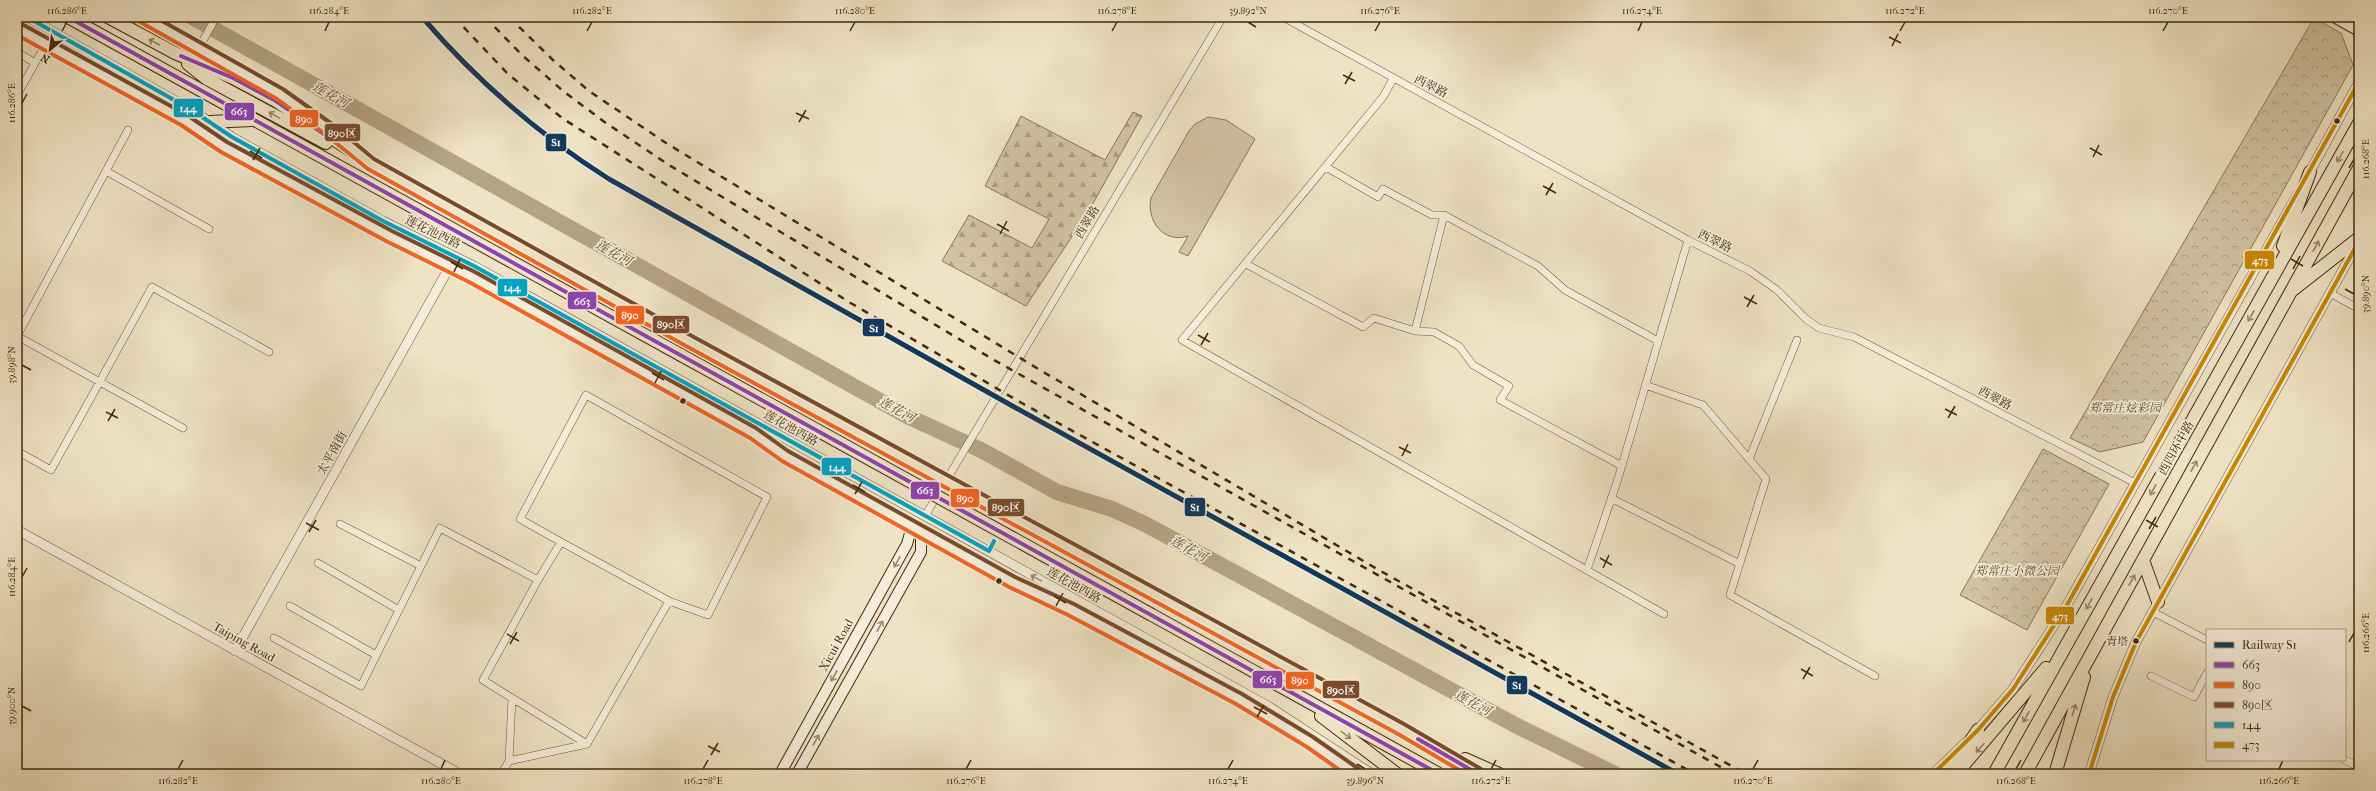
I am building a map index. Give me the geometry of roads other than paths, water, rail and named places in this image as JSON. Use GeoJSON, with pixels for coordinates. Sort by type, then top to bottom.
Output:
{"type":"FeatureCollection","features":[{"type":"Feature","properties":{"kind":"highway"},"geometry":{"type":"LineString","coordinates":[[68,17],[1438,774]]}},
{"type":"Feature","properties":{"kind":"highway"},"geometry":{"type":"LineString","coordinates":[[108,17],[175,53],[233,78],[276,101],[371,164],[689,341],[1159,599],[1401,729],[1478,774]]}},
{"type":"Feature","properties":{"kind":"highway"},"geometry":{"type":"LineString","coordinates":[[209,122],[252,120]]}},
{"type":"Feature","properties":{"kind":"highway","name":"西四环中路"},"geometry":{"type":"LineString","coordinates":[[1994,774],[2359,123]]}},
{"type":"Feature","properties":{"kind":"highway","name":"西四环中路"},"geometry":{"type":"LineString","coordinates":[[2025,774],[2359,168]]}},
{"type":"Feature","properties":{"kind":"highway"},"geometry":{"type":"LineString","coordinates":[[2270,282],[2310,172]]}},
{"type":"Feature","properties":{"kind":"highway"},"geometry":{"type":"LineString","coordinates":[[2290,293],[2359,239]]}},
{"type":"Feature","properties":{"kind":"highway"},"geometry":{"type":"LineString","coordinates":[[2143,560],[2156,607]]}},
{"type":"Feature","properties":{"kind":"highway"},"geometry":{"type":"LineString","coordinates":[[1956,774],[2003,722],[2067,643]]}},
{"type":"Feature","properties":{"kind":"highway"},"geometry":{"type":"LineString","coordinates":[[2055,774],[2091,655]]}},
{"type":"Feature","properties":{"kind":"highway"},"geometry":{"type":"LineString","coordinates":[[1281,687],[1397,774]]}},
{"type":"Feature","properties":{"kind":"highway"},"geometry":{"type":"LineString","coordinates":[[2034,774],[2052,724]]}},
{"type":"Feature","properties":{"kind":"highway"},"geometry":{"type":"LineString","coordinates":[[1401,729],[1499,774]]}},
{"type":"Feature","properties":{"kind":"highway"},"geometry":{"type":"LineString","coordinates":[[1948,774],[1978,730]]}},
{"type":"Feature","properties":{"kind":"main road"},"geometry":{"type":"LineString","coordinates":[[2334,17],[2359,31]]}},
{"type":"Feature","properties":{"kind":"main road","name":"Xicui Road"},"geometry":{"type":"LineString","coordinates":[[780,774],[907,544],[912,526]]}},
{"type":"Feature","properties":{"kind":"main road"},"geometry":{"type":"LineString","coordinates":[[797,774],[921,552],[921,532]]}},
{"type":"Feature","properties":{"kind":"street","name":"莲花池西路"},"geometry":{"type":"LineString","coordinates":[[27,17],[190,108],[232,137],[369,213],[481,270],[1268,706],[1372,774]]}},
{"type":"Feature","properties":{"kind":"street"},"geometry":{"type":"LineString","coordinates":[[143,17],[254,79],[301,108],[371,164]]}},
{"type":"Feature","properties":{"kind":"street"},"geometry":{"type":"LineString","coordinates":[[199,48],[216,17]]}},
{"type":"Feature","properties":{"kind":"street","name":"西翠路"},"geometry":{"type":"LineString","coordinates":[[925,516],[1223,17]]}},
{"type":"Feature","properties":{"kind":"street","name":"西翠路"},"geometry":{"type":"LineString","coordinates":[[1283,17],[1393,79],[1466,116],[1688,240],[1750,271],[1777,290],[1806,319],[1819,328],[1854,337],[2135,483]]}},
{"type":"Feature","properties":{"kind":"street","name":"莲花池西路"},"geometry":{"type":"LineString","coordinates":[[17,28],[203,133],[224,147],[382,233],[450,266],[753,433],[785,456],[921,532],[1012,582],[1050,598],[1272,718],[1355,774]]}},
{"type":"Feature","properties":{"kind":"street"},"geometry":{"type":"LineString","coordinates":[[17,95],[46,44]]}},
{"type":"Feature","properties":{"kind":"street"},"geometry":{"type":"LineString","coordinates":[[17,52],[35,63]]}},
{"type":"Feature","properties":{"kind":"street"},"geometry":{"type":"LineString","coordinates":[[1393,79],[1383,97],[1182,340],[1664,614]]}},
{"type":"Feature","properties":{"kind":"street","name":"西四环中路"},"geometry":{"type":"LineString","coordinates":[[1933,774],[1978,730],[2013,689],[2039,651],[2067,605],[2359,82]]}},
{"type":"Feature","properties":{"kind":"street"},"geometry":{"type":"LineString","coordinates":[[203,133],[209,122]]}},
{"type":"Feature","properties":{"kind":"street"},"geometry":{"type":"LineString","coordinates":[[128,130],[17,336],[184,428]]}},
{"type":"Feature","properties":{"kind":"street"},"geometry":{"type":"LineString","coordinates":[[1326,167],[1378,197],[1383,189],[1432,215],[1444,215],[1538,266],[1565,290],[1658,341]]}},
{"type":"Feature","properties":{"kind":"street"},"geometry":{"type":"LineString","coordinates":[[106,171],[209,229]]}},
{"type":"Feature","properties":{"kind":"street"},"geometry":{"type":"LineString","coordinates":[[1415,331],[1444,215]]}},
{"type":"Feature","properties":{"kind":"street"},"geometry":{"type":"LineString","coordinates":[[2089,774],[2113,697],[2136,642],[2359,239]]}},
{"type":"Feature","properties":{"kind":"street"},"geometry":{"type":"LineString","coordinates":[[1587,570],[1622,466],[1688,240]]}},
{"type":"Feature","properties":{"kind":"street"},"geometry":{"type":"LineString","coordinates":[[1246,264],[1363,327],[1374,318],[1415,331],[1434,332],[1460,346],[1473,365],[1509,386],[1500,400],[1622,466]]}},
{"type":"Feature","properties":{"kind":"street","name":"太平南街"},"geometry":{"type":"LineString","coordinates":[[235,651],[450,266]]}},
{"type":"Feature","properties":{"kind":"street"},"geometry":{"type":"LineString","coordinates":[[17,451],[51,470],[152,287],[269,352]]}},
{"type":"Feature","properties":{"kind":"street"},"geometry":{"type":"LineString","coordinates":[[2330,293],[2359,309]]}},
{"type":"Feature","properties":{"kind":"street"},"geometry":{"type":"LineString","coordinates":[[1749,459],[1797,340]]}},
{"type":"Feature","properties":{"kind":"street"},"geometry":{"type":"LineString","coordinates":[[1645,385],[1703,405],[1766,479],[1730,595],[1875,676]]}},
{"type":"Feature","properties":{"kind":"street"},"geometry":{"type":"LineString","coordinates":[[586,394],[767,497],[708,615],[669,601],[520,519],[586,394]]}},
{"type":"Feature","properties":{"kind":"street"},"geometry":{"type":"LineString","coordinates":[[1611,498],[1740,564]]}},
{"type":"Feature","properties":{"kind":"street"},"geometry":{"type":"LineString","coordinates":[[912,526],[925,516]]}},
{"type":"Feature","properties":{"kind":"street"},"geometry":{"type":"LineString","coordinates":[[921,532],[925,516]]}},
{"type":"Feature","properties":{"kind":"street"},"geometry":{"type":"LineString","coordinates":[[340,524],[421,566]]}},
{"type":"Feature","properties":{"kind":"street"},"geometry":{"type":"LineString","coordinates":[[274,638],[361,686],[440,528],[538,580]]}},
{"type":"Feature","properties":{"kind":"street","name":"Taiping Road"},"geometry":{"type":"LineString","coordinates":[[17,530],[460,774]]}},
{"type":"Feature","properties":{"kind":"street"},"geometry":{"type":"LineString","coordinates":[[561,542],[538,580],[483,680],[587,744]]}},
{"type":"Feature","properties":{"kind":"street"},"geometry":{"type":"LineString","coordinates":[[318,563],[399,610]]}},
{"type":"Feature","properties":{"kind":"street"},"geometry":{"type":"LineString","coordinates":[[509,762],[587,744],[669,601]]}},
{"type":"Feature","properties":{"kind":"street"},"geometry":{"type":"LineString","coordinates":[[290,606],[376,655]]}},
{"type":"Feature","properties":{"kind":"street"},"geometry":{"type":"LineString","coordinates":[[2156,607],[2206,639]]}},
{"type":"Feature","properties":{"kind":"street"},"geometry":{"type":"LineString","coordinates":[[2151,676],[2194,697],[2206,675]]}},
{"type":"Feature","properties":{"kind":"street"},"geometry":{"type":"LineString","coordinates":[[501,774],[509,762],[512,698]]}},
{"type":"Feature","properties":{"kind":"street"},"geometry":{"type":"LineString","coordinates":[[2346,760],[2359,767]]}},
{"type":"Feature","properties":{"kind":"waterway","name":"莲花河"},"geometry":{"type":"LineString","coordinates":[[192,17],[907,416],[981,450],[1057,492],[1112,509],[1145,524],[1517,726],[1615,774]]}},
{"type":"Feature","properties":{"kind":"railway"},"geometry":{"type":"LineString","coordinates":[[454,17],[508,74],[562,118],[849,302],[1020,402],[1695,774]]}},
{"type":"Feature","properties":{"kind":"railway"},"geometry":{"type":"LineString","coordinates":[[485,17],[522,55],[563,91],[606,123],[669,165],[994,360],[1733,774]]}},
{"type":"Feature","properties":{"kind":"railway"},"geometry":{"type":"LineString","coordinates":[[509,17],[553,60],[589,91],[666,143],[1040,370],[1377,569],[1746,774]]}},
{"type":"Feature","properties":{"kind":"rail line","name":"S1"},"geometry":{"type":"LineString","coordinates":[[422,17],[464,63],[533,125],[583,162],[609,179],[1016,408],[1678,774]]}},
{"type":"Feature","properties":{"kind":"place","name":"青塔"},"geometry":{"type":"Point","coordinates":[2136,641]}},
{"type":"Feature","properties":{"kind":"park label","name":"郑常庄炫彩园"},"geometry":{"type":"Point","coordinates":[2125,408]}},
{"type":"Feature","properties":{"kind":"park label","name":"郑常庄小微公园"},"geometry":{"type":"Point","coordinates":[2017,571]}}]}
